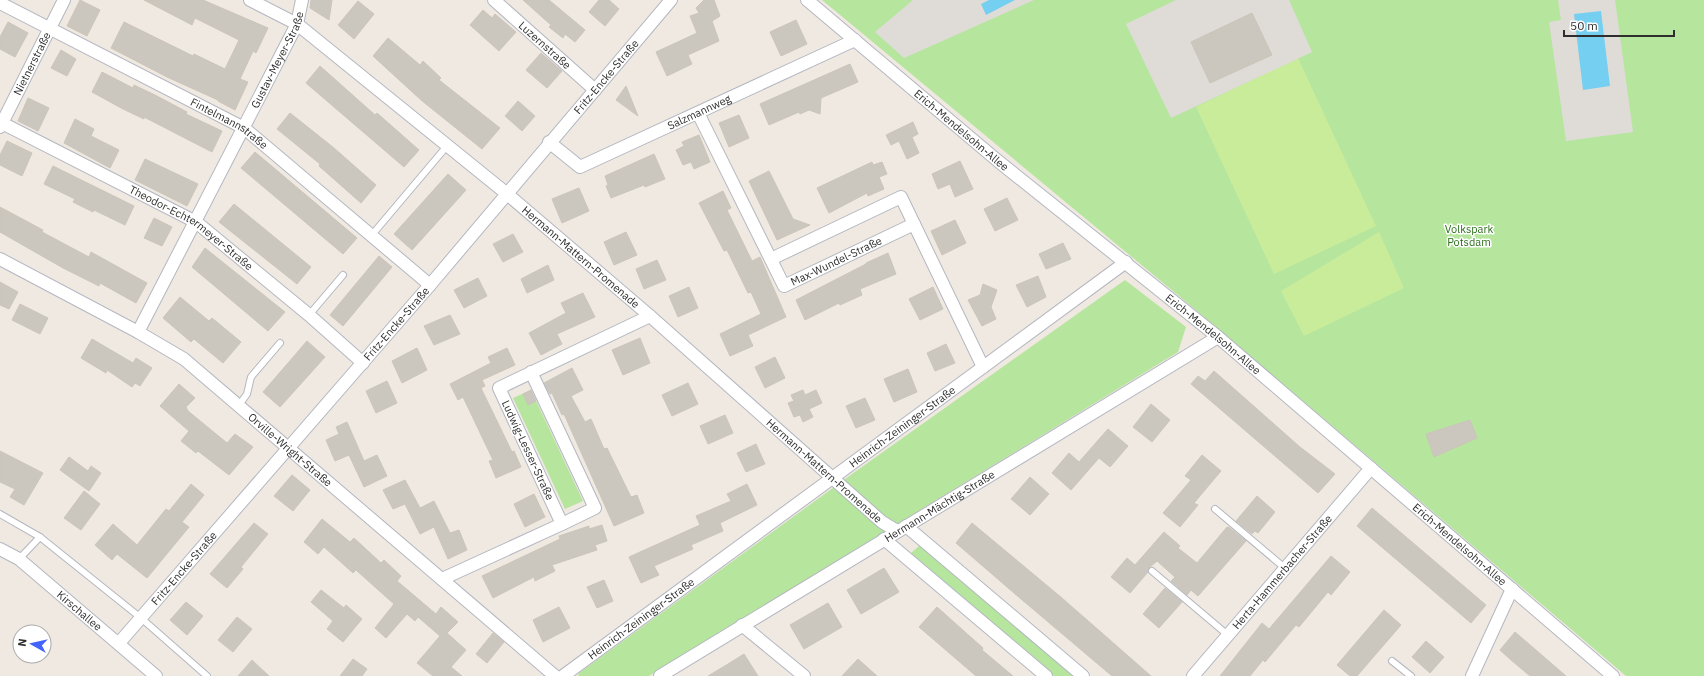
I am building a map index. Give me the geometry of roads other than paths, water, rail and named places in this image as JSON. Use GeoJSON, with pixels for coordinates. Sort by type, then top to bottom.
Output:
{"type":"FeatureCollection","features":[{"type":"Feature","properties":{"kind":"street","name":"Nietnerstraße"},"geometry":{"type":"LineString","coordinates":[[1,124],[64,0]]}},
{"type":"Feature","properties":{"kind":"street","name":"Hermann-Mattern-Promenade"},"geometry":{"type":"LineString","coordinates":[[250,0],[297,24],[506,194],[650,316],[882,522],[902,529],[1083,676]]}},
{"type":"Feature","properties":{"kind":"street","name":"Gustav-Meyer-Straße"},"geometry":{"type":"LineString","coordinates":[[138,332],[297,24],[302,0]]}},
{"type":"Feature","properties":{"kind":"street","name":"Luzernstraße"},"geometry":{"type":"LineString","coordinates":[[494,0],[595,90]]}},
{"type":"Feature","properties":{"kind":"street","name":"Fritz-Encke-Straße"},"geometry":{"type":"LineString","coordinates":[[119,644],[430,286],[549,142],[671,0]]}},
{"type":"Feature","properties":{"kind":"street","name":"Erich-Mendelsohn-Allee"},"geometry":{"type":"LineString","coordinates":[[807,0],[998,161],[1218,336],[1613,676]]}},
{"type":"Feature","properties":{"kind":"street","name":"Fintelmannstraße"},"geometry":{"type":"LineString","coordinates":[[0,3],[244,128],[430,286]]}},
{"type":"Feature","properties":{"kind":"street","name":"Salzmannweg"},"geometry":{"type":"LineString","coordinates":[[549,142],[580,167],[855,40]]}},
{"type":"Feature","properties":{"kind":"street","name":"Max-Wundel-Straße"},"geometry":{"type":"LineString","coordinates":[[698,112],[784,286],[914,224]]}},
{"type":"Feature","properties":{"kind":"street","name":"Theodor-Echtermeyer-Straße"},"geometry":{"type":"LineString","coordinates":[[1,124],[196,222],[309,315],[363,363]]}},
{"type":"Feature","properties":{"kind":"street"},"geometry":{"type":"LineString","coordinates":[[771,259],[902,197],[983,367]]}},
{"type":"Feature","properties":{"kind":"street","name":"Orville-Wright-Straße"},"geometry":{"type":"LineString","coordinates":[[0,259],[138,332],[184,359],[556,676]]}},
{"type":"Feature","properties":{"kind":"street","name":"Heinrich-Zeininger-Straße"},"geometry":{"type":"LineString","coordinates":[[563,676],[1126,262]]}},
{"type":"Feature","properties":{"kind":"street","name":"Ludwig-Lesser-Straße"},"geometry":{"type":"LineString","coordinates":[[562,524],[498,388],[650,316]]}},
{"type":"Feature","properties":{"kind":"street","name":"Hermann-Mächtig-Straße"},"geometry":{"type":"LineString","coordinates":[[660,676],[1218,336]]}},
{"type":"Feature","properties":{"kind":"street"},"geometry":{"type":"LineString","coordinates":[[442,579],[595,508],[531,372]]}},
{"type":"Feature","properties":{"kind":"street","name":"Herta-Hammerbacher-Straße"},"geometry":{"type":"LineString","coordinates":[[1193,676],[1371,468]]}},
{"type":"Feature","properties":{"kind":"street"},"geometry":{"type":"LineString","coordinates":[[884,539],[1046,676]]}},
{"type":"Feature","properties":{"kind":"street","name":"Kirschallee"},"geometry":{"type":"LineString","coordinates":[[0,549],[19,559],[156,676]]}},
{"type":"Feature","properties":{"kind":"street"},"geometry":{"type":"LineString","coordinates":[[1474,675],[1512,589]]}},
{"type":"Feature","properties":{"kind":"street"},"geometry":{"type":"LineString","coordinates":[[742,625],[804,676]]}},
{"type":"Feature","properties":{"kind":"lane"},"geometry":{"type":"LineString","coordinates":[[371,236],[447,146]]}},
{"type":"Feature","properties":{"kind":"lane"},"geometry":{"type":"LineString","coordinates":[[309,315],[343,275]]}},
{"type":"Feature","properties":{"kind":"lane"},"geometry":{"type":"LineString","coordinates":[[239,405],[247,394],[251,377],[280,343]]}},
{"type":"Feature","properties":{"kind":"lane"},"geometry":{"type":"LineString","coordinates":[[1215,509],[1286,569]]}},
{"type":"Feature","properties":{"kind":"lane"},"geometry":{"type":"LineString","coordinates":[[0,514],[40,537],[142,618],[207,676]]}},
{"type":"Feature","properties":{"kind":"lane"},"geometry":{"type":"LineString","coordinates":[[19,559],[40,537]]}},
{"type":"Feature","properties":{"kind":"lane"},"geometry":{"type":"LineString","coordinates":[[1152,571],[1228,636]]}},
{"type":"Feature","properties":{"kind":"lane"},"geometry":{"type":"LineString","coordinates":[[1392,661],[1411,676]]}},
{"type":"Feature","properties":{"kind":"water"},"geometry":{"type":"Polygon","coordinates":[[[989,0],[1015,0],[986,15],[981,4],[989,0]]]}},
{"type":"Feature","properties":{"kind":"water"},"geometry":{"type":"Polygon","coordinates":[[[1601,11],[1610,86],[1583,90],[1574,14],[1601,11]]]}},
{"type":"Feature","properties":{"kind":"park label","name":"Volkspark Potsdam"},"geometry":{"type":"Point","coordinates":[1469,235]}}]}
